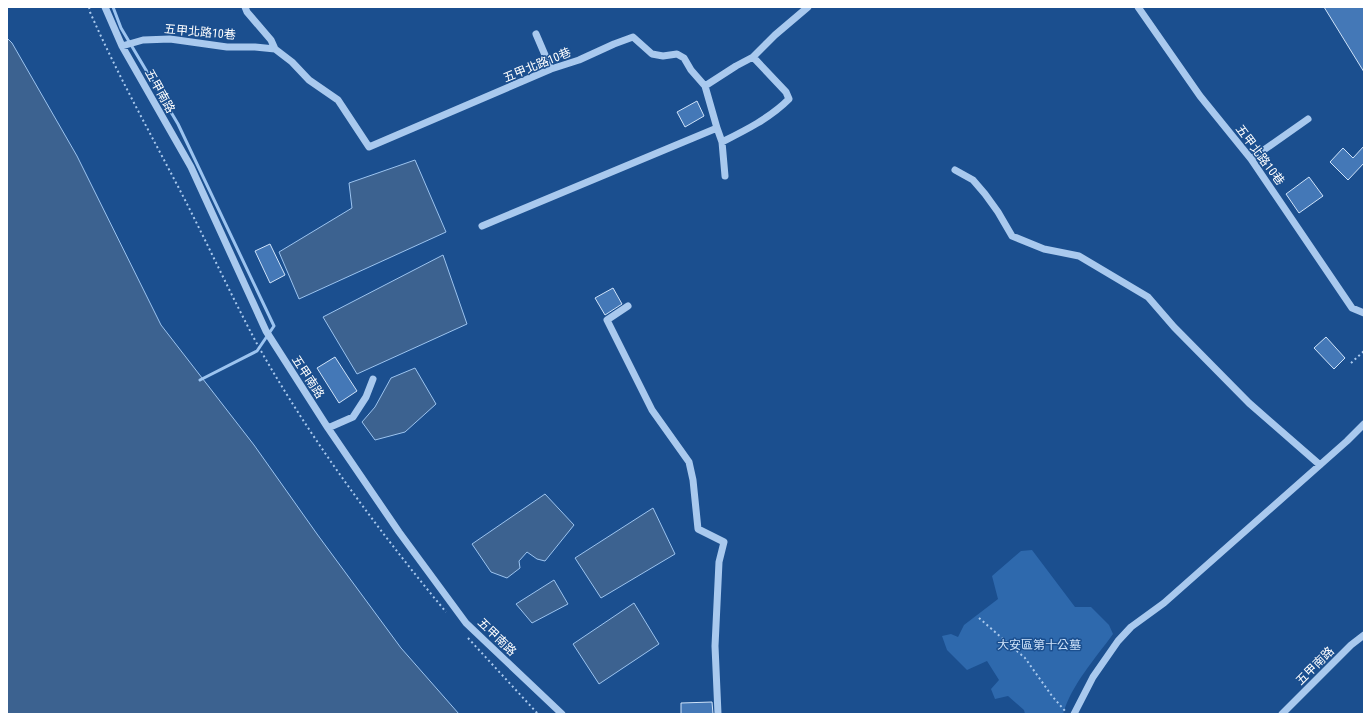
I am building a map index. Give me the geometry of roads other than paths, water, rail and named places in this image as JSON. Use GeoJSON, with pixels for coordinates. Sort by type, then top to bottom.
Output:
{"type":"FeatureCollection","features":[{"type":"Feature","properties":{"kind":"street","name":"五甲南路"},"geometry":{"type":"LineString","coordinates":[[105,7],[122,46],[191,167],[266,331],[328,428],[399,532],[466,623],[562,714]]}},
{"type":"Feature","properties":{"kind":"street","name":"五甲北路10巷"},"geometry":{"type":"LineString","coordinates":[[245,7],[247,12],[271,40],[275,49],[292,62],[310,80],[338,100],[369,147],[633,37],[652,54],[663,56],[677,54],[684,58],[691,70],[705,86]]}},
{"type":"Feature","properties":{"kind":"street"},"geometry":{"type":"LineString","coordinates":[[725,176],[722,142],[705,86],[736,66],[753,58],[775,35],[808,7]]}},
{"type":"Feature","properties":{"kind":"street","name":"五甲北路10巷"},"geometry":{"type":"LineString","coordinates":[[1138,7],[1200,96],[1251,159],[1352,308],[1364,313]]}},
{"type":"Feature","properties":{"kind":"street"},"geometry":{"type":"LineString","coordinates":[[536,34],[551,70]]}},
{"type":"Feature","properties":{"kind":"street","name":"五甲北路10巷"},"geometry":{"type":"LineString","coordinates":[[122,46],[143,40],[170,39],[227,47],[275,49]]}},
{"type":"Feature","properties":{"kind":"street"},"geometry":{"type":"LineString","coordinates":[[722,142],[746,130],[779,109],[789,99],[786,92],[753,58]]}},
{"type":"Feature","properties":{"kind":"street"},"geometry":{"type":"LineString","coordinates":[[1251,159],[1308,119]]}},
{"type":"Feature","properties":{"kind":"street"},"geometry":{"type":"LineString","coordinates":[[482,226],[717,128]]}},
{"type":"Feature","properties":{"kind":"street"},"geometry":{"type":"LineString","coordinates":[[955,170],[973,180],[998,212],[1012,236],[1044,249],[1079,256],[1148,297],[1174,327],[1249,403],[1320,465]]}},
{"type":"Feature","properties":{"kind":"street"},"geometry":{"type":"LineString","coordinates":[[628,306],[607,320],[652,410],[689,462],[693,480],[698,529],[724,542],[719,562],[715,646],[718,714]]}},
{"type":"Feature","properties":{"kind":"street"},"geometry":{"type":"LineString","coordinates":[[328,428],[353,417],[366,397],[373,379]]}},
{"type":"Feature","properties":{"kind":"street"},"geometry":{"type":"LineString","coordinates":[[1074,714],[1094,677],[1118,641],[1131,627],[1164,603],[1320,465],[1364,424]]}},
{"type":"Feature","properties":{"kind":"street","name":"五甲南路"},"geometry":{"type":"LineString","coordinates":[[1282,714],[1351,645],[1364,635]]}},
{"type":"Feature","properties":{"kind":"waterway"},"geometry":{"type":"LineString","coordinates":[[113,7],[121,28],[178,124],[274,326],[257,351],[200,380]]}},
{"type":"Feature","properties":{"kind":"park label","name":"大安區第十公墓"},"geometry":{"type":"Point","coordinates":[1039,645]}}]}
